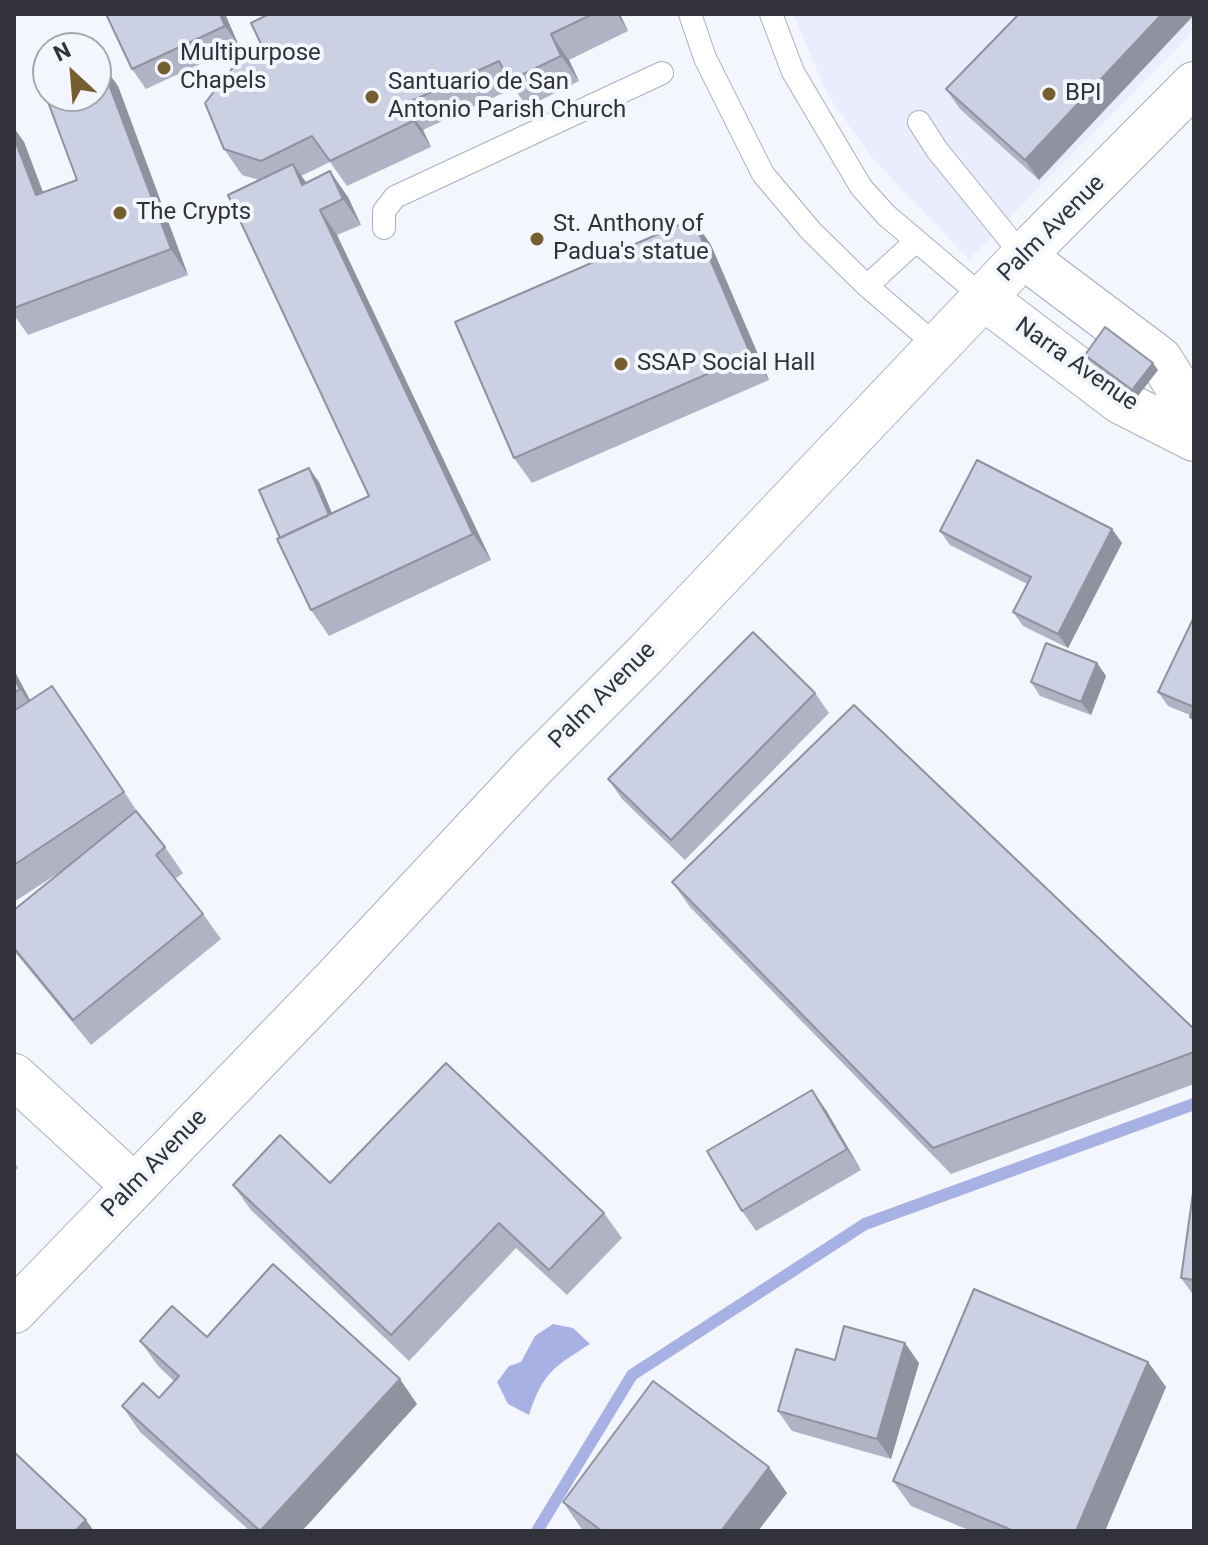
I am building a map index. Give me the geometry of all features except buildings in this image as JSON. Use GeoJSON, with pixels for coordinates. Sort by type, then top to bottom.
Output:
{"type":"FeatureCollection","features":[{"type":"Feature","properties":{"kind":"street","name":"Palm Avenue"},"geometry":{"type":"LineString","coordinates":[[14,1311],[337,977],[533,767],[645,655],[1023,256],[1194,84]]}},
{"type":"Feature","properties":{"kind":"street","name":"Narra Avenue"},"geometry":{"type":"LineString","coordinates":[[1023,256],[1160,359],[1194,414]]}},
{"type":"Feature","properties":{"kind":"street","name":"Narra Avenue"},"geometry":{"type":"LineString","coordinates":[[984,298],[1121,402],[1194,439]]}},
{"type":"Feature","properties":{"kind":"street"},"geometry":{"type":"LineString","coordinates":[[14,1076],[134,1186]]}},
{"type":"Feature","properties":{"kind":"lane"},"geometry":{"type":"LineString","coordinates":[[690,14],[705,58],[763,174],[811,231],[867,286],[937,346]]}},
{"type":"Feature","properties":{"kind":"lane","name":"Narra Avenue"},"geometry":{"type":"LineString","coordinates":[[771,14],[793,72],[861,187],[886,215],[984,298]]}},
{"type":"Feature","properties":{"kind":"lane"},"geometry":{"type":"LineString","coordinates":[[384,228],[384,211],[395,197],[662,73]]}},
{"type":"Feature","properties":{"kind":"lane"},"geometry":{"type":"LineString","coordinates":[[919,122],[937,150],[1023,256]]}},
{"type":"Feature","properties":{"kind":"lane"},"geometry":{"type":"LineString","coordinates":[[867,286],[916,241]]}},
{"type":"Feature","properties":{"kind":"shaded area"},"geometry":{"type":"Polygon","coordinates":[[[793,14],[1194,14],[1194,31],[969,259],[871,157],[828,95],[793,14]]]}},
{"type":"Feature","properties":{"kind":"water"},"geometry":{"type":"Polygon","coordinates":[[[553,1324],[573,1328],[590,1344],[551,1372],[539,1389],[529,1415],[508,1404],[497,1382],[509,1366],[521,1362],[535,1336],[553,1324]]]}},
{"type":"Feature","properties":{"kind":"waterway"},"geometry":{"type":"LineString","coordinates":[[537,1531],[632,1375],[865,1224],[1194,1104]]}},
{"type":"Feature","properties":{"kind":"place","name":"Multipurpose Chapels"},"geometry":{"type":"Point","coordinates":[164,68]}},
{"type":"Feature","properties":{"kind":"place","name":"BPI"},"geometry":{"type":"Point","coordinates":[1049,94]}},
{"type":"Feature","properties":{"kind":"place","name":"Santuario de San Antonio Parish Church"},"geometry":{"type":"Point","coordinates":[372,97]}},
{"type":"Feature","properties":{"kind":"place","name":"The Crypts"},"geometry":{"type":"Point","coordinates":[120,213]}},
{"type":"Feature","properties":{"kind":"place","name":"St. Anthony of Padua's statue"},"geometry":{"type":"Point","coordinates":[537,239]}},
{"type":"Feature","properties":{"kind":"place","name":"SSAP Social Hall"},"geometry":{"type":"Point","coordinates":[621,364]}}]}
